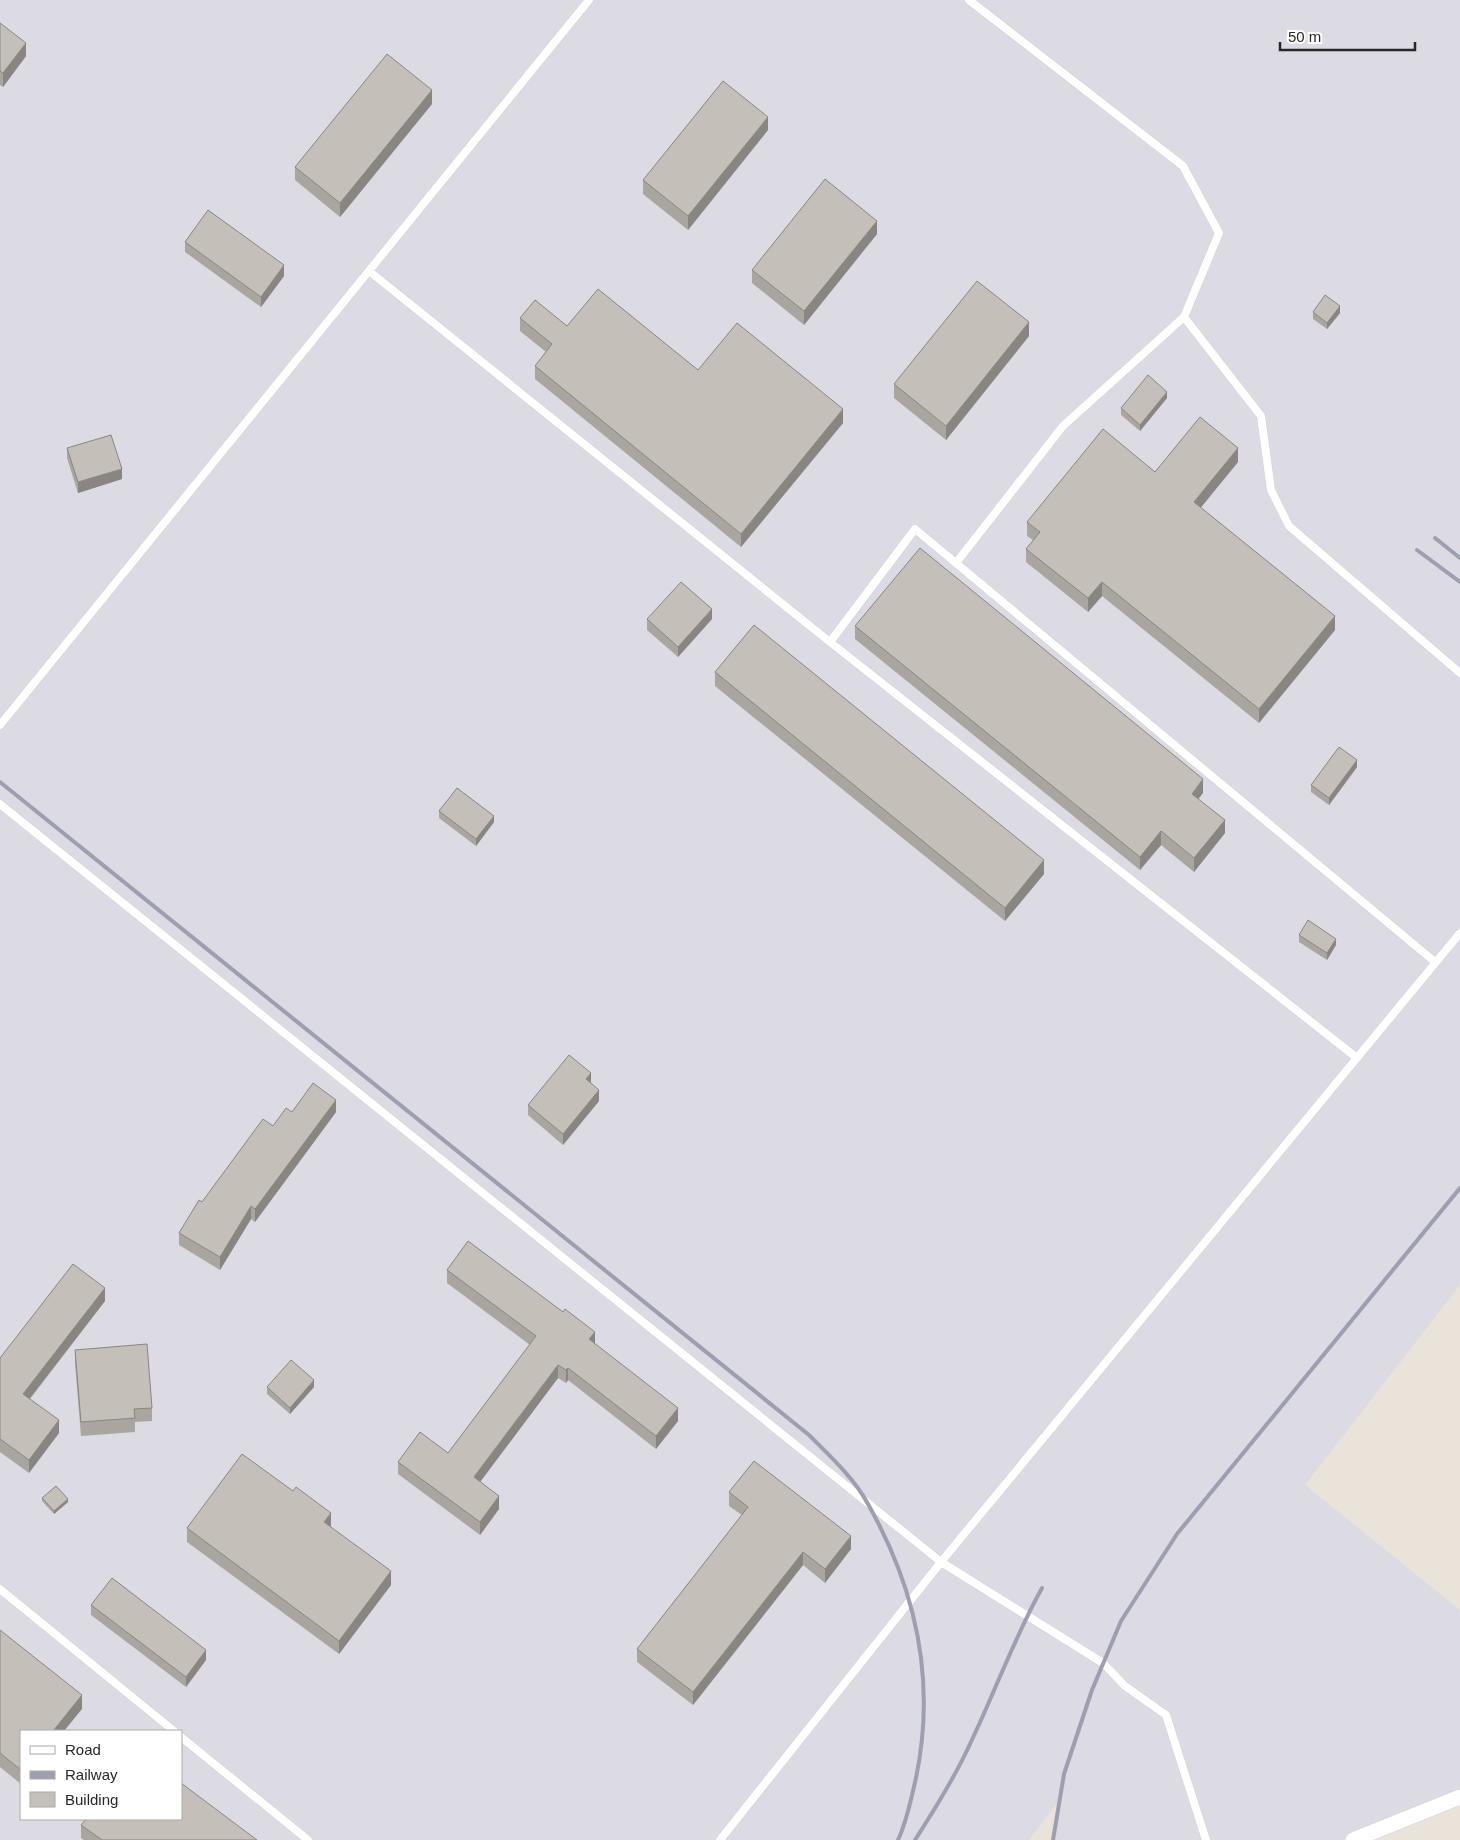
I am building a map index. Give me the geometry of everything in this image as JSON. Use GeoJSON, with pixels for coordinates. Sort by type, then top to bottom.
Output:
{"type":"FeatureCollection","features":[{"type":"Feature","properties":{"kind":"street"},"geometry":{"type":"LineString","coordinates":[[1353,1840],[1460,1797]]}},
{"type":"Feature","properties":{"kind":"lane"},"geometry":{"type":"LineString","coordinates":[[0,725],[589,0]]}},
{"type":"Feature","properties":{"kind":"lane"},"geometry":{"type":"LineString","coordinates":[[956,563],[1063,426],[1184,317],[1219,233],[1183,166],[969,0]]}},
{"type":"Feature","properties":{"kind":"lane"},"geometry":{"type":"LineString","coordinates":[[369,272],[830,642],[1357,1058]]}},
{"type":"Feature","properties":{"kind":"lane"},"geometry":{"type":"LineString","coordinates":[[1184,317],[1261,416],[1271,490],[1289,526],[1460,673]]}},
{"type":"Feature","properties":{"kind":"lane"},"geometry":{"type":"LineString","coordinates":[[830,642],[915,529],[1435,962]]}},
{"type":"Feature","properties":{"kind":"lane"},"geometry":{"type":"LineString","coordinates":[[0,804],[941,1562],[1103,1664],[1125,1686],[1166,1715],[1206,1840]]}},
{"type":"Feature","properties":{"kind":"lane"},"geometry":{"type":"LineString","coordinates":[[720,1840],[941,1562],[1460,933]]}},
{"type":"Feature","properties":{"kind":"lane"},"geometry":{"type":"LineString","coordinates":[[0,1589],[173,1730]]}},
{"type":"Feature","properties":{"kind":"lane"},"geometry":{"type":"LineString","coordinates":[[182,1738],[308,1840]]}},
{"type":"Feature","properties":{"kind":"shaded area"},"geometry":{"type":"Polygon","coordinates":[[[0,0],[1460,0],[1460,1285],[1305,1485],[1460,1610],[1460,1795],[1363,1840],[1053,1840],[1058,1802],[1029,1840],[0,1840],[0,0]]]}},
{"type":"Feature","properties":{"kind":"building"},"geometry":{"type":"Polygon","coordinates":[[[0,23],[26,43],[3,73],[0,71],[0,23]]]}},
{"type":"Feature","properties":{"kind":"building"},"geometry":{"type":"Polygon","coordinates":[[[387,54],[432,90],[340,203],[295,167],[387,54]]]}},
{"type":"Feature","properties":{"kind":"building"},"geometry":{"type":"Polygon","coordinates":[[[723,81],[768,117],[688,216],[643,180],[723,81]]]}},
{"type":"Feature","properties":{"kind":"building"},"geometry":{"type":"Polygon","coordinates":[[[825,179],[877,221],[804,311],[752,270],[825,179]]]}},
{"type":"Feature","properties":{"kind":"building"},"geometry":{"type":"Polygon","coordinates":[[[208,210],[284,265],[261,297],[185,242],[208,210]]]}},
{"type":"Feature","properties":{"kind":"building"},"geometry":{"type":"Polygon","coordinates":[[[977,281],[1029,322],[946,426],[894,384],[977,281]]]}},
{"type":"Feature","properties":{"kind":"building"},"geometry":{"type":"Polygon","coordinates":[[[598,289],[698,370],[737,323],[843,409],[741,534],[535,366],[552,344],[520,318],[535,300],[567,326],[598,289]]]}},
{"type":"Feature","properties":{"kind":"building"},"geometry":{"type":"Polygon","coordinates":[[[1325,295],[1340,306],[1327,323],[1313,312],[1325,295]]]}},
{"type":"Feature","properties":{"kind":"building"},"geometry":{"type":"Polygon","coordinates":[[[1148,375],[1167,392],[1140,425],[1121,408],[1148,375]]]}},
{"type":"Feature","properties":{"kind":"building"},"geometry":{"type":"Polygon","coordinates":[[[1200,417],[1238,448],[1194,502],[1335,616],[1259,709],[1102,582],[1088,598],[1026,549],[1040,532],[1027,522],[1103,429],[1155,472],[1200,417]]]}},
{"type":"Feature","properties":{"kind":"building"},"geometry":{"type":"Polygon","coordinates":[[[111,435],[122,469],[78,482],[67,448],[111,435]]]}},
{"type":"Feature","properties":{"kind":"building"},"geometry":{"type":"Polygon","coordinates":[[[920,548],[1203,779],[1192,794],[1225,820],[1194,858],[1161,831],[1140,857],[855,626],[920,548]]]}},
{"type":"Feature","properties":{"kind":"building"},"geometry":{"type":"Polygon","coordinates":[[[681,582],[712,609],[678,647],[647,619],[681,582]]]}},
{"type":"Feature","properties":{"kind":"building"},"geometry":{"type":"Polygon","coordinates":[[[754,625],[1044,860],[1005,908],[715,672],[754,625]]]}},
{"type":"Feature","properties":{"kind":"building"},"geometry":{"type":"Polygon","coordinates":[[[1339,747],[1357,760],[1329,798],[1311,785],[1339,747]]]}},
{"type":"Feature","properties":{"kind":"building"},"geometry":{"type":"Polygon","coordinates":[[[457,788],[494,816],[476,839],[439,811],[457,788]]]}},
{"type":"Feature","properties":{"kind":"building"},"geometry":{"type":"Polygon","coordinates":[[[1308,920],[1336,939],[1327,953],[1299,935],[1308,920]]]}},
{"type":"Feature","properties":{"kind":"building"},"geometry":{"type":"Polygon","coordinates":[[[569,1055],[591,1073],[586,1079],[599,1090],[563,1134],[528,1105],[569,1055]]]}},
{"type":"Feature","properties":{"kind":"building"},"geometry":{"type":"Polygon","coordinates":[[[313,1083],[336,1100],[255,1209],[251,1206],[220,1257],[179,1233],[199,1200],[202,1202],[263,1119],[273,1126],[286,1108],[292,1112],[313,1083]]]}},
{"type":"Feature","properties":{"kind":"building"},"geometry":{"type":"Polygon","coordinates":[[[468,1241],[563,1312],[565,1309],[595,1332],[589,1339],[678,1408],[656,1436],[568,1368],[566,1370],[558,1365],[474,1477],[499,1496],[480,1522],[398,1462],[420,1432],[448,1453],[536,1336],[447,1270],[468,1241]]]}},
{"type":"Feature","properties":{"kind":"building"},"geometry":{"type":"Polygon","coordinates":[[[73,1264],[105,1288],[23,1394],[59,1420],[29,1460],[0,1439],[0,1358],[73,1264]]]}},
{"type":"Feature","properties":{"kind":"building"},"geometry":{"type":"Polygon","coordinates":[[[147,1344],[152,1408],[134,1409],[135,1418],[81,1422],[75,1350],[147,1344]]]}},
{"type":"Feature","properties":{"kind":"building"},"geometry":{"type":"Polygon","coordinates":[[[291,1360],[314,1380],[290,1408],[267,1387],[291,1360]]]}},
{"type":"Feature","properties":{"kind":"building"},"geometry":{"type":"Polygon","coordinates":[[[242,1454],[293,1491],[296,1487],[331,1513],[324,1522],[391,1571],[339,1641],[187,1528],[242,1454]]]}},
{"type":"Feature","properties":{"kind":"building"},"geometry":{"type":"Polygon","coordinates":[[[754,1461],[851,1536],[825,1569],[803,1552],[693,1692],[637,1649],[748,1507],[729,1492],[754,1461]]]}},
{"type":"Feature","properties":{"kind":"building"},"geometry":{"type":"Polygon","coordinates":[[[56,1486],[68,1499],[54,1511],[42,1498],[56,1486]]]}},
{"type":"Feature","properties":{"kind":"building"},"geometry":{"type":"Polygon","coordinates":[[[112,1578],[206,1650],[186,1677],[91,1605],[112,1578]]]}},
{"type":"Feature","properties":{"kind":"building"},"geometry":{"type":"Polygon","coordinates":[[[0,1630],[82,1695],[54,1730],[20,1730],[20,1769],[0,1753],[0,1630]]]}},
{"type":"Feature","properties":{"kind":"building"},"geometry":{"type":"Polygon","coordinates":[[[182,1784],[257,1840],[102,1840],[81,1825],[85,1820],[182,1820],[182,1784]]]}},
{"type":"Feature","properties":{"kind":"railway"},"geometry":{"type":"LineString","coordinates":[[1435,538],[1460,558]]}},
{"type":"Feature","properties":{"kind":"railway"},"geometry":{"type":"LineString","coordinates":[[1417,550],[1460,582]]}},
{"type":"Feature","properties":{"kind":"railway"},"geometry":{"type":"LineString","coordinates":[[0,782],[809,1435],[849,1476],[868,1504],[885,1536],[899,1569],[910,1603],[922,1672],[924,1707],[922,1742],[916,1778],[904,1825],[898,1840]]}},
{"type":"Feature","properties":{"kind":"railway"},"geometry":{"type":"LineString","coordinates":[[1053,1840],[1064,1774],[1092,1690],[1121,1621],[1177,1534],[1460,1188]]}},
{"type":"Feature","properties":{"kind":"railway"},"geometry":{"type":"LineString","coordinates":[[915,1840],[964,1756],[1022,1626],[1042,1588]]}}]}
